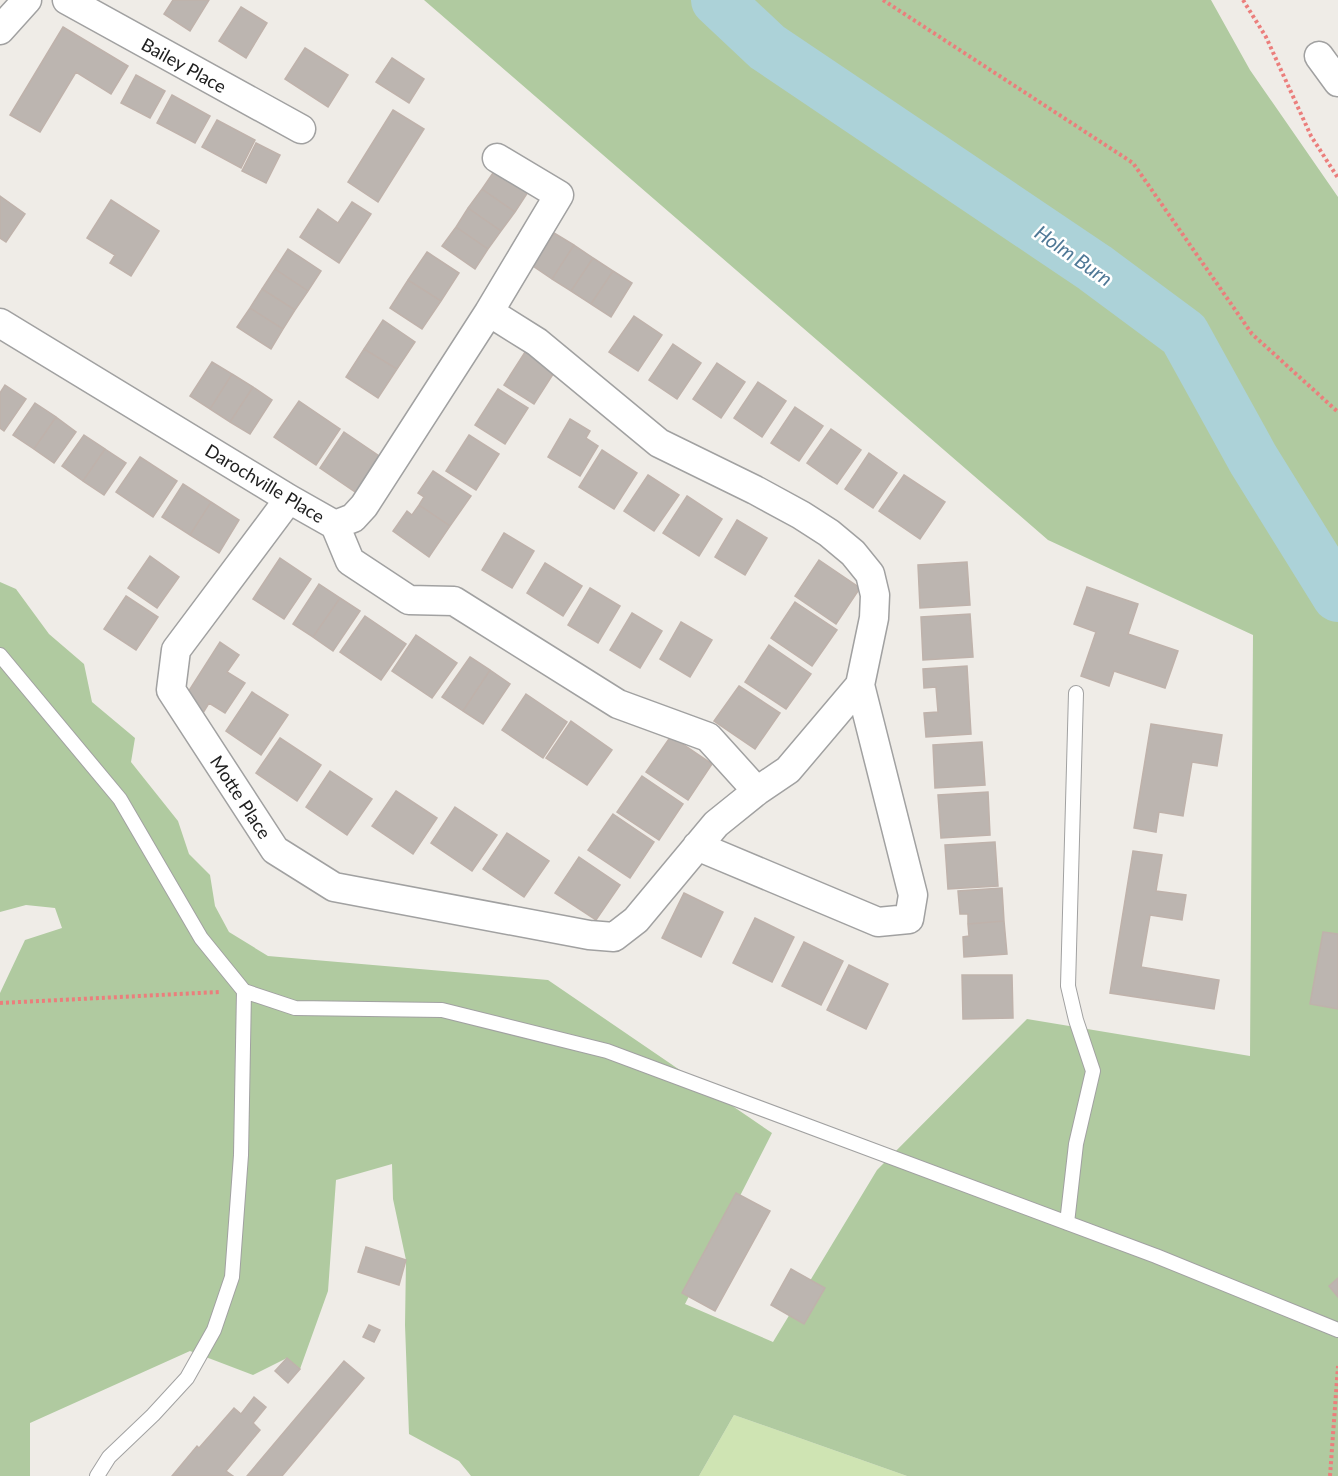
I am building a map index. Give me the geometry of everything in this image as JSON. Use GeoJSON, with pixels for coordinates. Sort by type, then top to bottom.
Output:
{"type":"FeatureCollection","features":[{"type":"Feature","properties":{"kind":"street"},"geometry":{"type":"LineString","coordinates":[[0,30],[27,0]]}},
{"type":"Feature","properties":{"kind":"street","name":"Bailey Place"},"geometry":{"type":"LineString","coordinates":[[67,0],[301,129]]}},
{"type":"Feature","properties":{"kind":"street"},"geometry":{"type":"LineString","coordinates":[[1319,56],[1338,82]]}},
{"type":"Feature","properties":{"kind":"street"},"geometry":{"type":"LineString","coordinates":[[335,525],[353,518],[364,506],[489,312],[560,195],[497,158]]}},
{"type":"Feature","properties":{"kind":"street"},"geometry":{"type":"LineString","coordinates":[[489,312],[537,342],[659,443],[801,515],[829,533],[853,553],[870,574],[875,595],[874,618],[860,685],[913,895],[909,919],[878,922],[697,846]]}},
{"type":"Feature","properties":{"kind":"street","name":"Darochville Place"},"geometry":{"type":"LineString","coordinates":[[0,322],[335,525],[350,561],[409,600],[454,601],[618,704],[708,736],[757,791]]}},
{"type":"Feature","properties":{"kind":"street","name":"Motte Place"},"geometry":{"type":"LineString","coordinates":[[289,499],[176,650],[171,690],[275,850],[334,887],[589,935],[614,937],[636,920],[716,824],[757,791],[788,770],[860,685]]}},
{"type":"Feature","properties":{"kind":"lane"},"geometry":{"type":"LineString","coordinates":[[0,655],[120,799],[201,938],[244,991],[295,1008],[442,1010],[607,1051],[1156,1256],[1338,1330]]}},
{"type":"Feature","properties":{"kind":"lane"},"geometry":{"type":"LineString","coordinates":[[1067,1223],[1076,1144],[1092,1071],[1068,986],[1076,693]]}},
{"type":"Feature","properties":{"kind":"lane"},"geometry":{"type":"LineString","coordinates":[[97,1476],[109,1457],[153,1415],[187,1378],[214,1330],[232,1278],[241,1155],[244,991]]}},
{"type":"Feature","properties":{"kind":"path"},"geometry":{"type":"LineString","coordinates":[[883,0],[1133,163],[1251,334],[1338,412]]}},
{"type":"Feature","properties":{"kind":"path"},"geometry":{"type":"LineString","coordinates":[[1244,0],[1266,37],[1311,136],[1338,178]]}},
{"type":"Feature","properties":{"kind":"path"},"geometry":{"type":"LineString","coordinates":[[0,1003],[244,991]]}},
{"type":"Feature","properties":{"kind":"path"},"geometry":{"type":"LineString","coordinates":[[1330,1476],[1338,1366]]}},
{"type":"Feature","properties":{"kind":"green space"},"geometry":{"type":"Polygon","coordinates":[[[424,0],[1211,0],[1250,70],[1338,197],[1338,1476],[907,1476],[734,1415],[699,1476],[471,1476],[459,1461],[409,1434],[405,1325],[406,1260],[393,1199],[392,1164],[336,1180],[328,1291],[300,1369],[287,1358],[253,1375],[190,1351],[30,1423],[30,1476],[0,1476],[0,993],[25,940],[62,928],[55,908],[26,905],[0,912],[0,582],[16,589],[49,634],[84,664],[92,702],[135,738],[131,762],[178,821],[189,854],[210,875],[215,906],[229,932],[268,956],[548,980],[772,1133],[685,1304],[773,1342],[877,1170],[1027,1019],[1250,1056],[1253,635],[1048,540],[424,0]]]}},
{"type":"Feature","properties":{"kind":"green space"},"geometry":{"type":"Polygon","coordinates":[[[734,1415],[907,1476],[699,1476],[734,1415]]]}},
{"type":"Feature","properties":{"kind":"building"},"geometry":{"type":"Polygon","coordinates":[[[173,0],[209,0],[190,31],[164,14],[173,0]]]}},
{"type":"Feature","properties":{"kind":"building"},"geometry":{"type":"Polygon","coordinates":[[[241,7],[267,23],[246,58],[219,41],[241,7]]]}},
{"type":"Feature","properties":{"kind":"building"},"geometry":{"type":"Polygon","coordinates":[[[63,27],[128,66],[111,94],[76,72],[40,132],[10,115],[63,27]]]}},
{"type":"Feature","properties":{"kind":"building"},"geometry":{"type":"Polygon","coordinates":[[[305,48],[348,75],[328,107],[285,79],[305,48]]]}},
{"type":"Feature","properties":{"kind":"building"},"geometry":{"type":"Polygon","coordinates":[[[392,58],[424,79],[409,103],[376,82],[392,58]]]}},
{"type":"Feature","properties":{"kind":"building"},"geometry":{"type":"Polygon","coordinates":[[[136,75],[165,91],[150,118],[121,103],[136,75]]]}},
{"type":"Feature","properties":{"kind":"building"},"geometry":{"type":"Polygon","coordinates":[[[172,95],[210,116],[195,143],[157,123],[172,95]]]}},
{"type":"Feature","properties":{"kind":"building"},"geometry":{"type":"Polygon","coordinates":[[[393,110],[424,129],[378,202],[348,182],[393,110]]]}},
{"type":"Feature","properties":{"kind":"building"},"geometry":{"type":"Polygon","coordinates":[[[217,120],[255,140],[241,168],[202,147],[217,120]]]}},
{"type":"Feature","properties":{"kind":"building"},"geometry":{"type":"Polygon","coordinates":[[[256,143],[280,155],[266,183],[242,171],[256,143]]]}},
{"type":"Feature","properties":{"kind":"building"},"geometry":{"type":"Polygon","coordinates":[[[495,170],[528,192],[515,212],[482,189],[495,170]]]}},
{"type":"Feature","properties":{"kind":"building"},"geometry":{"type":"Polygon","coordinates":[[[482,189],[515,212],[501,231],[468,208],[482,189]]]}},
{"type":"Feature","properties":{"kind":"building"},"geometry":{"type":"Polygon","coordinates":[[[0,196],[25,214],[6,242],[0,238],[0,196]]]}},
{"type":"Feature","properties":{"kind":"building"},"geometry":{"type":"Polygon","coordinates":[[[111,200],[159,231],[131,276],[110,263],[115,255],[87,238],[111,200]]]}},
{"type":"Feature","properties":{"kind":"building"},"geometry":{"type":"Polygon","coordinates":[[[352,202],[371,214],[339,263],[300,237],[318,209],[338,223],[352,202]]]}},
{"type":"Feature","properties":{"kind":"building"},"geometry":{"type":"Polygon","coordinates":[[[468,208],[501,231],[488,249],[456,227],[468,208]]]}},
{"type":"Feature","properties":{"kind":"building"},"geometry":{"type":"Polygon","coordinates":[[[456,227],[488,249],[475,269],[442,246],[456,227]]]}},
{"type":"Feature","properties":{"kind":"building"},"geometry":{"type":"Polygon","coordinates":[[[554,233],[574,245],[552,279],[533,266],[554,233]]]}},
{"type":"Feature","properties":{"kind":"building"},"geometry":{"type":"Polygon","coordinates":[[[574,245],[593,258],[571,291],[552,279],[574,245]]]}},
{"type":"Feature","properties":{"kind":"building"},"geometry":{"type":"Polygon","coordinates":[[[288,249],[321,271],[308,291],[275,269],[288,249]]]}},
{"type":"Feature","properties":{"kind":"building"},"geometry":{"type":"Polygon","coordinates":[[[427,252],[459,273],[441,301],[408,280],[427,252]]]}},
{"type":"Feature","properties":{"kind":"building"},"geometry":{"type":"Polygon","coordinates":[[[593,258],[613,271],[591,304],[571,291],[593,258]]]}},
{"type":"Feature","properties":{"kind":"building"},"geometry":{"type":"Polygon","coordinates":[[[275,269],[308,291],[295,310],[262,289],[275,269]]]}},
{"type":"Feature","properties":{"kind":"building"},"geometry":{"type":"Polygon","coordinates":[[[613,271],[632,283],[611,317],[591,304],[613,271]]]}},
{"type":"Feature","properties":{"kind":"building"},"geometry":{"type":"Polygon","coordinates":[[[408,280],[441,301],[422,329],[390,308],[408,280]]]}},
{"type":"Feature","properties":{"kind":"building"},"geometry":{"type":"Polygon","coordinates":[[[262,289],[295,310],[283,329],[250,308],[262,289]]]}},
{"type":"Feature","properties":{"kind":"building"},"geometry":{"type":"Polygon","coordinates":[[[250,308],[283,329],[271,349],[237,327],[250,308]]]}},
{"type":"Feature","properties":{"kind":"building"},"geometry":{"type":"Polygon","coordinates":[[[634,316],[662,335],[638,371],[609,352],[634,316]]]}},
{"type":"Feature","properties":{"kind":"building"},"geometry":{"type":"Polygon","coordinates":[[[383,320],[415,342],[397,369],[364,349],[383,320]]]}},
{"type":"Feature","properties":{"kind":"building"},"geometry":{"type":"Polygon","coordinates":[[[673,344],[701,363],[677,399],[649,380],[673,344]]]}},
{"type":"Feature","properties":{"kind":"building"},"geometry":{"type":"Polygon","coordinates":[[[364,349],[397,369],[378,398],[346,377],[364,349]]]}},
{"type":"Feature","properties":{"kind":"building"},"geometry":{"type":"Polygon","coordinates":[[[527,349],[557,368],[534,404],[504,385],[527,349]]]}},
{"type":"Feature","properties":{"kind":"building"},"geometry":{"type":"Polygon","coordinates":[[[212,362],[232,374],[210,409],[190,396],[212,362]]]}},
{"type":"Feature","properties":{"kind":"building"},"geometry":{"type":"Polygon","coordinates":[[[717,363],[745,382],[721,418],[693,399],[717,363]]]}},
{"type":"Feature","properties":{"kind":"building"},"geometry":{"type":"Polygon","coordinates":[[[232,374],[253,387],[230,422],[210,409],[232,374]]]}},
{"type":"Feature","properties":{"kind":"building"},"geometry":{"type":"Polygon","coordinates":[[[758,382],[786,401],[762,437],[734,418],[758,382]]]}},
{"type":"Feature","properties":{"kind":"building"},"geometry":{"type":"Polygon","coordinates":[[[5,385],[26,399],[4,431],[0,428],[0,393],[5,385]]]}},
{"type":"Feature","properties":{"kind":"building"},"geometry":{"type":"Polygon","coordinates":[[[253,387],[272,400],[250,434],[230,422],[253,387]]]}},
{"type":"Feature","properties":{"kind":"building"},"geometry":{"type":"Polygon","coordinates":[[[498,389],[528,408],[505,444],[475,425],[498,389]]]}},
{"type":"Feature","properties":{"kind":"building"},"geometry":{"type":"Polygon","coordinates":[[[299,401],[340,429],[316,465],[274,437],[299,401]]]}},
{"type":"Feature","properties":{"kind":"building"},"geometry":{"type":"Polygon","coordinates":[[[35,403],[56,417],[34,449],[13,435],[35,403]]]}},
{"type":"Feature","properties":{"kind":"building"},"geometry":{"type":"Polygon","coordinates":[[[795,407],[823,426],[799,461],[771,443],[795,407]]]}},
{"type":"Feature","properties":{"kind":"building"},"geometry":{"type":"Polygon","coordinates":[[[56,417],[76,432],[54,463],[34,449],[56,417]]]}},
{"type":"Feature","properties":{"kind":"building"},"geometry":{"type":"Polygon","coordinates":[[[570,419],[590,431],[586,438],[598,446],[580,476],[548,457],[570,419]]]}},
{"type":"Feature","properties":{"kind":"building"},"geometry":{"type":"Polygon","coordinates":[[[831,429],[861,450],[837,484],[807,463],[831,429]]]}},
{"type":"Feature","properties":{"kind":"building"},"geometry":{"type":"Polygon","coordinates":[[[344,432],[385,460],[361,496],[320,468],[344,432]]]}},
{"type":"Feature","properties":{"kind":"building"},"geometry":{"type":"Polygon","coordinates":[[[84,435],[105,449],[83,481],[62,466],[84,435]]]}},
{"type":"Feature","properties":{"kind":"building"},"geometry":{"type":"Polygon","coordinates":[[[469,435],[499,454],[476,490],[446,471],[469,435]]]}},
{"type":"Feature","properties":{"kind":"building"},"geometry":{"type":"Polygon","coordinates":[[[105,449],[126,463],[104,495],[83,481],[105,449]]]}},
{"type":"Feature","properties":{"kind":"building"},"geometry":{"type":"Polygon","coordinates":[[[602,450],[637,473],[614,509],[579,487],[602,450]]]}},
{"type":"Feature","properties":{"kind":"building"},"geometry":{"type":"Polygon","coordinates":[[[869,453],[897,473],[873,508],[845,489],[869,453]]]}},
{"type":"Feature","properties":{"kind":"building"},"geometry":{"type":"Polygon","coordinates":[[[140,457],[177,481],[153,517],[116,492],[140,457]]]}},
{"type":"Feature","properties":{"kind":"building"},"geometry":{"type":"Polygon","coordinates":[[[433,471],[471,496],[450,526],[419,505],[424,497],[418,493],[433,471]]]}},
{"type":"Feature","properties":{"kind":"building"},"geometry":{"type":"Polygon","coordinates":[[[648,475],[679,495],[654,531],[624,511],[648,475]]]}},
{"type":"Feature","properties":{"kind":"building"},"geometry":{"type":"Polygon","coordinates":[[[904,475],[945,502],[920,539],[879,511],[904,475]]]}},
{"type":"Feature","properties":{"kind":"building"},"geometry":{"type":"Polygon","coordinates":[[[183,484],[211,502],[190,535],[162,517],[183,484]]]}},
{"type":"Feature","properties":{"kind":"building"},"geometry":{"type":"Polygon","coordinates":[[[687,496],[722,519],[699,556],[663,533],[687,496]]]}},
{"type":"Feature","properties":{"kind":"building"},"geometry":{"type":"Polygon","coordinates":[[[211,502],[239,520],[219,553],[190,535],[211,502]]]}},
{"type":"Feature","properties":{"kind":"building"},"geometry":{"type":"Polygon","coordinates":[[[419,505],[450,526],[429,557],[393,531],[407,511],[412,515],[419,505]]]}},
{"type":"Feature","properties":{"kind":"building"},"geometry":{"type":"Polygon","coordinates":[[[737,520],[767,538],[745,575],[715,557],[737,520]]]}},
{"type":"Feature","properties":{"kind":"building"},"geometry":{"type":"Polygon","coordinates":[[[504,533],[534,551],[512,588],[482,570],[504,533]]]}},
{"type":"Feature","properties":{"kind":"building"},"geometry":{"type":"Polygon","coordinates":[[[150,556],[179,577],[157,608],[128,588],[150,556]]]}},
{"type":"Feature","properties":{"kind":"building"},"geometry":{"type":"Polygon","coordinates":[[[280,558],[311,579],[284,619],[253,599],[280,558]]]}},
{"type":"Feature","properties":{"kind":"building"},"geometry":{"type":"Polygon","coordinates":[[[819,560],[860,588],[836,624],[795,596],[819,560]]]}},
{"type":"Feature","properties":{"kind":"building"},"geometry":{"type":"Polygon","coordinates":[[[967,562],[970,605],[920,608],[918,565],[967,562]]]}},
{"type":"Feature","properties":{"kind":"building"},"geometry":{"type":"Polygon","coordinates":[[[545,563],[582,586],[563,616],[527,593],[545,563]]]}},
{"type":"Feature","properties":{"kind":"building"},"geometry":{"type":"Polygon","coordinates":[[[319,584],[340,598],[313,637],[293,624],[319,584]]]}},
{"type":"Feature","properties":{"kind":"building"},"geometry":{"type":"Polygon","coordinates":[[[1087,587],[1138,604],[1128,634],[1178,651],[1165,688],[1114,671],[1109,686],[1081,676],[1096,632],[1074,624],[1087,587]]]}},
{"type":"Feature","properties":{"kind":"building"},"geometry":{"type":"Polygon","coordinates":[[[590,588],[620,606],[598,643],[568,625],[590,588]]]}},
{"type":"Feature","properties":{"kind":"building"},"geometry":{"type":"Polygon","coordinates":[[[126,596],[158,617],[136,650],[104,629],[126,596]]]}},
{"type":"Feature","properties":{"kind":"building"},"geometry":{"type":"Polygon","coordinates":[[[340,598],[360,611],[333,651],[313,637],[340,598]]]}},
{"type":"Feature","properties":{"kind":"building"},"geometry":{"type":"Polygon","coordinates":[[[795,602],[837,630],[812,666],[771,638],[795,602]]]}},
{"type":"Feature","properties":{"kind":"building"},"geometry":{"type":"Polygon","coordinates":[[[632,613],[662,631],[640,668],[610,650],[632,613]]]}},
{"type":"Feature","properties":{"kind":"building"},"geometry":{"type":"Polygon","coordinates":[[[970,614],[973,657],[923,660],[921,617],[970,614]]]}},
{"type":"Feature","properties":{"kind":"building"},"geometry":{"type":"Polygon","coordinates":[[[365,616],[406,644],[381,680],[340,652],[365,616]]]}},
{"type":"Feature","properties":{"kind":"building"},"geometry":{"type":"Polygon","coordinates":[[[681,622],[712,640],[690,677],[660,659],[681,622]]]}},
{"type":"Feature","properties":{"kind":"building"},"geometry":{"type":"Polygon","coordinates":[[[416,635],[457,663],[432,698],[392,671],[416,635]]]}},
{"type":"Feature","properties":{"kind":"building"},"geometry":{"type":"Polygon","coordinates":[[[220,642],[239,655],[227,672],[245,683],[225,713],[209,703],[203,713],[183,700],[220,642]]]}},
{"type":"Feature","properties":{"kind":"building"},"geometry":{"type":"Polygon","coordinates":[[[769,645],[811,674],[786,709],[745,682],[769,645]]]}},
{"type":"Feature","properties":{"kind":"building"},"geometry":{"type":"Polygon","coordinates":[[[470,657],[490,670],[463,711],[442,697],[470,657]]]}},
{"type":"Feature","properties":{"kind":"building"},"geometry":{"type":"Polygon","coordinates":[[[967,666],[971,734],[926,737],[924,713],[938,712],[936,687],[924,688],[923,669],[967,666]]]}},
{"type":"Feature","properties":{"kind":"building"},"geometry":{"type":"Polygon","coordinates":[[[490,670],[510,684],[483,724],[463,711],[490,670]]]}},
{"type":"Feature","properties":{"kind":"building"},"geometry":{"type":"Polygon","coordinates":[[[739,686],[780,713],[755,749],[714,721],[739,686]]]}},
{"type":"Feature","properties":{"kind":"building"},"geometry":{"type":"Polygon","coordinates":[[[252,692],[288,715],[261,755],[226,731],[252,692]]]}},
{"type":"Feature","properties":{"kind":"building"},"geometry":{"type":"Polygon","coordinates":[[[526,694],[567,722],[543,758],[502,730],[526,694]]]}},
{"type":"Feature","properties":{"kind":"building"},"geometry":{"type":"Polygon","coordinates":[[[571,721],[612,750],[587,785],[546,758],[571,721]]]}},
{"type":"Feature","properties":{"kind":"building"},"geometry":{"type":"Polygon","coordinates":[[[1151,724],[1222,735],[1217,766],[1192,762],[1183,816],[1159,812],[1156,832],[1134,828],[1151,724]]]}},
{"type":"Feature","properties":{"kind":"building"},"geometry":{"type":"Polygon","coordinates":[[[671,736],[712,764],[688,800],[646,772],[671,736]]]}},
{"type":"Feature","properties":{"kind":"building"},"geometry":{"type":"Polygon","coordinates":[[[280,738],[321,765],[297,801],[256,773],[280,738]]]}},
{"type":"Feature","properties":{"kind":"building"},"geometry":{"type":"Polygon","coordinates":[[[982,742],[985,785],[935,788],[933,745],[982,742]]]}},
{"type":"Feature","properties":{"kind":"building"},"geometry":{"type":"Polygon","coordinates":[[[330,771],[372,799],[347,835],[306,807],[330,771]]]}},
{"type":"Feature","properties":{"kind":"building"},"geometry":{"type":"Polygon","coordinates":[[[642,776],[683,804],[659,840],[617,812],[642,776]]]}},
{"type":"Feature","properties":{"kind":"building"},"geometry":{"type":"Polygon","coordinates":[[[396,791],[437,818],[413,854],[372,826],[396,791]]]}},
{"type":"Feature","properties":{"kind":"building"},"geometry":{"type":"Polygon","coordinates":[[[988,792],[990,835],[941,838],[938,795],[988,792]]]}},
{"type":"Feature","properties":{"kind":"building"},"geometry":{"type":"Polygon","coordinates":[[[455,807],[497,835],[472,871],[431,843],[455,807]]]}},
{"type":"Feature","properties":{"kind":"building"},"geometry":{"type":"Polygon","coordinates":[[[613,814],[654,842],[630,878],[588,850],[613,814]]]}},
{"type":"Feature","properties":{"kind":"building"},"geometry":{"type":"Polygon","coordinates":[[[507,833],[549,861],[524,897],[483,869],[507,833]]]}},
{"type":"Feature","properties":{"kind":"building"},"geometry":{"type":"Polygon","coordinates":[[[995,842],[998,886],[948,889],[945,845],[995,842]]]}},
{"type":"Feature","properties":{"kind":"building"},"geometry":{"type":"Polygon","coordinates":[[[1133,851],[1162,855],[1156,891],[1186,895],[1182,920],[1150,915],[1141,967],[1219,980],[1214,1009],[1110,993],[1133,851]]]}},
{"type":"Feature","properties":{"kind":"building"},"geometry":{"type":"Polygon","coordinates":[[[579,857],[620,885],[596,920],[555,893],[579,857]]]}},
{"type":"Feature","properties":{"kind":"building"},"geometry":{"type":"Polygon","coordinates":[[[1002,888],[1004,921],[968,924],[968,914],[960,914],[958,891],[1002,888]]]}},
{"type":"Feature","properties":{"kind":"building"},"geometry":{"type":"Polygon","coordinates":[[[684,893],[723,912],[701,957],[662,938],[684,893]]]}},
{"type":"Feature","properties":{"kind":"building"},"geometry":{"type":"Polygon","coordinates":[[[755,918],[794,937],[772,982],[733,963],[755,918]]]}},
{"type":"Feature","properties":{"kind":"building"},"geometry":{"type":"Polygon","coordinates":[[[1004,921],[1007,954],[964,957],[963,937],[969,936],[968,924],[1004,921]]]}},
{"type":"Feature","properties":{"kind":"building"},"geometry":{"type":"Polygon","coordinates":[[[1323,932],[1338,934],[1338,1009],[1310,1004],[1323,932]]]}},
{"type":"Feature","properties":{"kind":"building"},"geometry":{"type":"Polygon","coordinates":[[[804,942],[843,961],[821,1005],[782,986],[804,942]]]}},
{"type":"Feature","properties":{"kind":"building"},"geometry":{"type":"Polygon","coordinates":[[[849,965],[888,984],[866,1029],[827,1010],[849,965]]]}},
{"type":"Feature","properties":{"kind":"building"},"geometry":{"type":"Polygon","coordinates":[[[962,975],[1012,975],[1013,1018],[963,1019],[962,975]]]}},
{"type":"Feature","properties":{"kind":"building"},"geometry":{"type":"Polygon","coordinates":[[[736,1193],[770,1211],[715,1311],[682,1293],[736,1193]]]}},
{"type":"Feature","properties":{"kind":"building"},"geometry":{"type":"Polygon","coordinates":[[[366,1247],[406,1260],[399,1285],[358,1272],[366,1247]]]}},
{"type":"Feature","properties":{"kind":"building"},"geometry":{"type":"Polygon","coordinates":[[[791,1269],[825,1288],[804,1324],[771,1305],[791,1269]]]}},
{"type":"Feature","properties":{"kind":"building"},"geometry":{"type":"Polygon","coordinates":[[[1338,1278],[1338,1297],[1329,1286],[1338,1278]]]}},
{"type":"Feature","properties":{"kind":"building"},"geometry":{"type":"Polygon","coordinates":[[[369,1325],[380,1330],[374,1342],[363,1337],[369,1325]]]}},
{"type":"Feature","properties":{"kind":"building"},"geometry":{"type":"Polygon","coordinates":[[[287,1358],[300,1369],[288,1383],[275,1371],[287,1358]]]}},
{"type":"Feature","properties":{"kind":"building"},"geometry":{"type":"Polygon","coordinates":[[[344,1361],[364,1378],[282,1476],[247,1476],[344,1361]]]}},
{"type":"Feature","properties":{"kind":"building"},"geometry":{"type":"Polygon","coordinates":[[[254,1397],[266,1407],[253,1423],[260,1430],[226,1471],[233,1476],[172,1476],[234,1408],[241,1414],[254,1397]]]}},
{"type":"Feature","properties":{"kind":"waterway","name":"Holm Burn"},"geometry":{"type":"LineString","coordinates":[[717,0],[767,47],[1095,268],[1184,334],[1253,459],[1338,596]]}}]}
